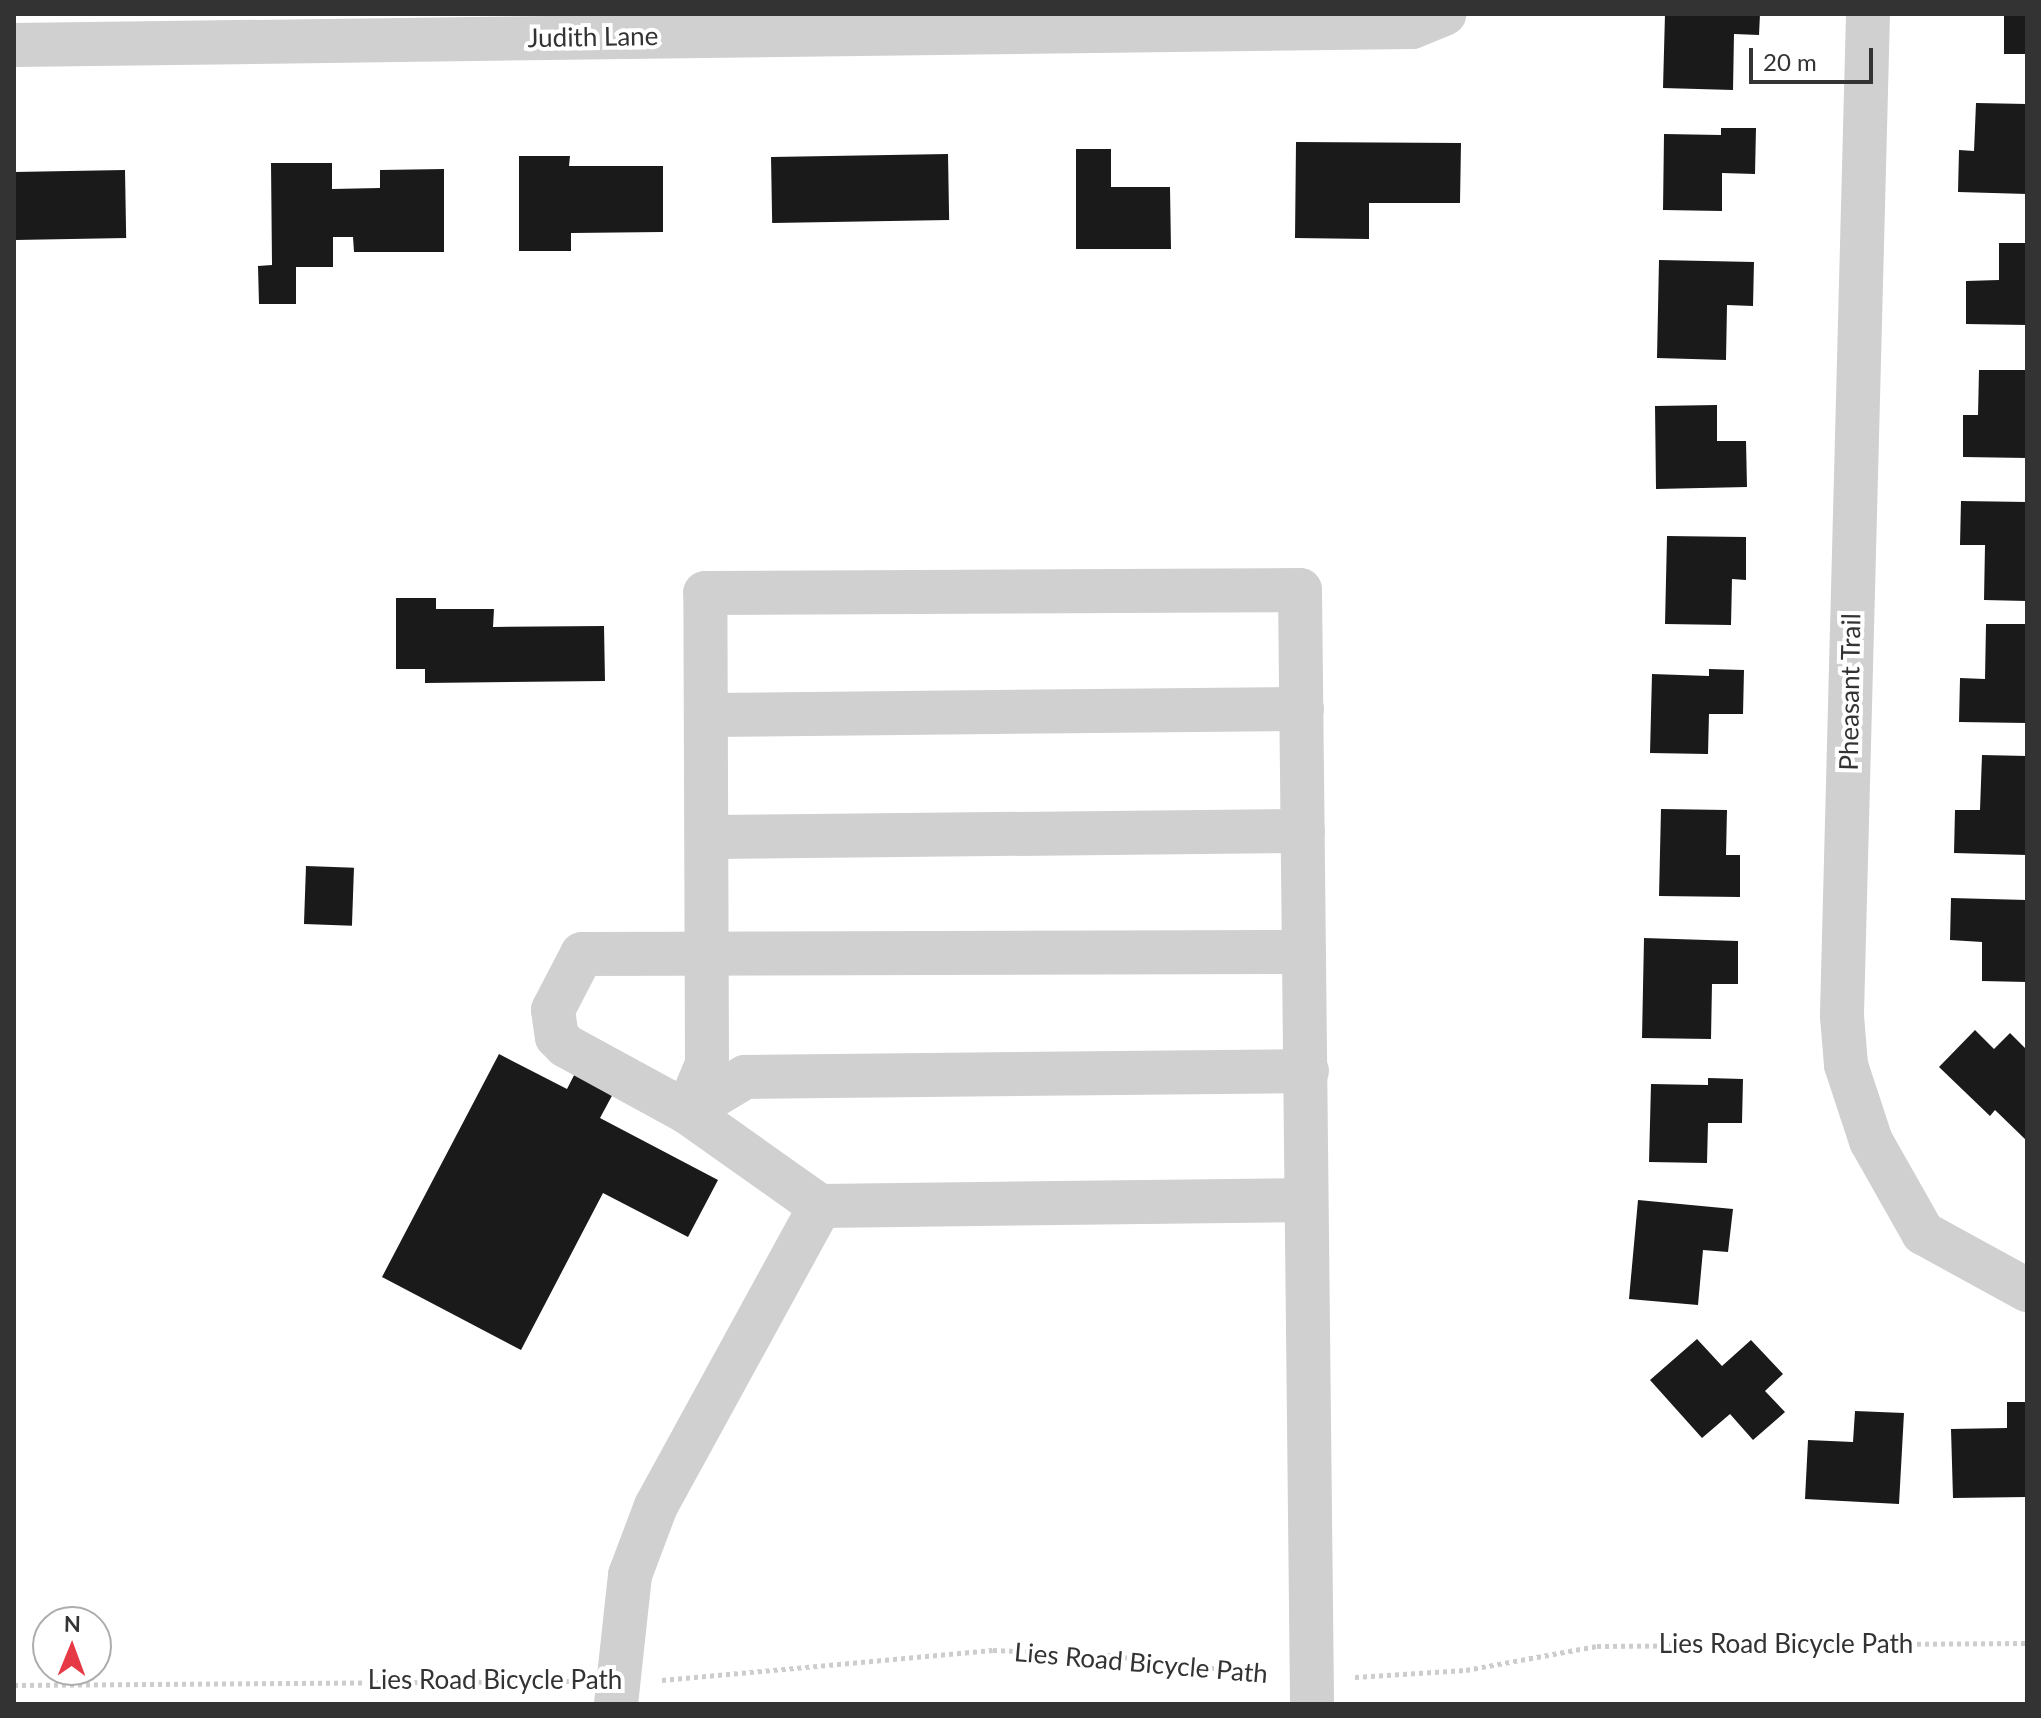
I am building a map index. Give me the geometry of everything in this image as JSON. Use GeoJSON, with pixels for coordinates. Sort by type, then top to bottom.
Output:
{"type":"FeatureCollection","features":[{"type":"Feature","properties":{"kind":"street","name":"Pheasant Trail"},"geometry":{"type":"LineString","coordinates":[[1868,14],[1842,1016],[1846,1065],[1871,1141],[1923,1233],[2027,1290]]}},
{"type":"Feature","properties":{"kind":"street","name":"Judith Lane"},"geometry":{"type":"LineString","coordinates":[[14,45],[1428,20]]}},
{"type":"Feature","properties":{"kind":"street"},"geometry":{"type":"LineString","coordinates":[[687,1112],[707,1064],[710,957],[705,593],[1300,590],[1312,1690]]}},
{"type":"Feature","properties":{"kind":"street"},"geometry":{"type":"LineString","coordinates":[[707,715],[1302,709]]}},
{"type":"Feature","properties":{"kind":"street"},"geometry":{"type":"LineString","coordinates":[[709,837],[1303,831]]}},
{"type":"Feature","properties":{"kind":"street"},"geometry":{"type":"LineString","coordinates":[[1304,952],[710,957],[582,954],[553,1010],[557,1037],[566,1046],[687,1112],[820,1206],[1305,1200]]}},
{"type":"Feature","properties":{"kind":"street"},"geometry":{"type":"LineString","coordinates":[[687,1112],[745,1077],[1307,1071]]}},
{"type":"Feature","properties":{"kind":"street"},"geometry":{"type":"LineString","coordinates":[[616,1692],[630,1575],[656,1506],[820,1206]]}},
{"type":"Feature","properties":{"kind":"path","name":"Lies Road Bicycle Path"},"geometry":{"type":"LineString","coordinates":[[14,1685],[616,1692],[691,1680],[993,1650],[1107,1655],[1246,1675],[1312,1690],[1466,1670],[1597,1646],[2027,1643]]}},
{"type":"Feature","properties":{"kind":"building"},"geometry":{"type":"Polygon","coordinates":[[[1665,14],[1760,14],[1759,35],[1734,34],[1733,90],[1663,88],[1665,14]]]}},
{"type":"Feature","properties":{"kind":"building"},"geometry":{"type":"Polygon","coordinates":[[[2004,14],[2027,14],[2027,54],[2004,54],[2004,14]]]}},
{"type":"Feature","properties":{"kind":"building"},"geometry":{"type":"Polygon","coordinates":[[[1976,103],[2027,104],[2027,194],[1958,192],[1959,150],[1974,151],[1976,103]]]}},
{"type":"Feature","properties":{"kind":"building"},"geometry":{"type":"Polygon","coordinates":[[[1721,128],[1756,128],[1755,174],[1722,173],[1722,211],[1663,210],[1664,134],[1721,135],[1721,128]]]}},
{"type":"Feature","properties":{"kind":"building"},"geometry":{"type":"Polygon","coordinates":[[[1296,142],[1461,143],[1460,203],[1369,203],[1369,239],[1295,238],[1296,142]]]}},
{"type":"Feature","properties":{"kind":"building"},"geometry":{"type":"Polygon","coordinates":[[[1076,149],[1111,149],[1111,187],[1170,187],[1171,249],[1076,249],[1076,149]]]}},
{"type":"Feature","properties":{"kind":"building"},"geometry":{"type":"Polygon","coordinates":[[[948,154],[949,220],[772,223],[771,157],[948,154]]]}},
{"type":"Feature","properties":{"kind":"building"},"geometry":{"type":"Polygon","coordinates":[[[519,156],[570,156],[569,166],[663,166],[663,232],[571,233],[571,251],[519,251],[519,156]]]}},
{"type":"Feature","properties":{"kind":"building"},"geometry":{"type":"Polygon","coordinates":[[[271,163],[332,163],[332,189],[380,188],[380,170],[444,169],[444,252],[354,252],[353,237],[333,237],[333,267],[296,267],[296,304],[259,304],[258,266],[272,265],[271,163]]]}},
{"type":"Feature","properties":{"kind":"building"},"geometry":{"type":"Polygon","coordinates":[[[125,170],[126,238],[15,240],[14,172],[125,170]]]}},
{"type":"Feature","properties":{"kind":"building"},"geometry":{"type":"Polygon","coordinates":[[[1999,243],[2027,243],[2027,325],[1966,324],[1966,281],[1999,280],[1999,243]]]}},
{"type":"Feature","properties":{"kind":"building"},"geometry":{"type":"Polygon","coordinates":[[[1659,260],[1754,262],[1753,306],[1727,305],[1726,360],[1657,358],[1659,260]]]}},
{"type":"Feature","properties":{"kind":"building"},"geometry":{"type":"Polygon","coordinates":[[[1979,370],[2027,370],[2027,458],[1963,457],[1963,415],[1978,415],[1979,370]]]}},
{"type":"Feature","properties":{"kind":"building"},"geometry":{"type":"Polygon","coordinates":[[[1717,405],[1717,441],[1746,441],[1747,487],[1656,489],[1655,406],[1717,405]]]}},
{"type":"Feature","properties":{"kind":"building"},"geometry":{"type":"Polygon","coordinates":[[[1961,501],[2027,502],[2027,601],[1984,600],[1985,545],[1960,545],[1961,501]]]}},
{"type":"Feature","properties":{"kind":"building"},"geometry":{"type":"Polygon","coordinates":[[[1667,536],[1746,537],[1746,580],[1732,579],[1731,625],[1665,624],[1667,536]]]}},
{"type":"Feature","properties":{"kind":"building"},"geometry":{"type":"Polygon","coordinates":[[[396,598],[436,598],[436,609],[494,609],[493,627],[604,626],[605,681],[425,683],[425,669],[396,669],[396,598]]]}},
{"type":"Feature","properties":{"kind":"building"},"geometry":{"type":"Polygon","coordinates":[[[1986,624],[2027,624],[2027,723],[1959,722],[1960,678],[1985,679],[1986,624]]]}},
{"type":"Feature","properties":{"kind":"building"},"geometry":{"type":"Polygon","coordinates":[[[1709,669],[1744,670],[1743,714],[1709,714],[1708,754],[1650,753],[1652,674],[1709,676],[1709,669]]]}},
{"type":"Feature","properties":{"kind":"building"},"geometry":{"type":"Polygon","coordinates":[[[1982,755],[2027,756],[2027,855],[1954,853],[1955,810],[1980,810],[1982,755]]]}},
{"type":"Feature","properties":{"kind":"building"},"geometry":{"type":"Polygon","coordinates":[[[1661,809],[1727,810],[1726,855],[1740,855],[1740,897],[1659,896],[1661,809]]]}},
{"type":"Feature","properties":{"kind":"building"},"geometry":{"type":"Polygon","coordinates":[[[306,866],[354,868],[352,926],[304,924],[306,866]]]}},
{"type":"Feature","properties":{"kind":"building"},"geometry":{"type":"Polygon","coordinates":[[[1951,898],[2027,900],[2027,982],[1982,981],[1982,942],[1950,940],[1951,898]]]}},
{"type":"Feature","properties":{"kind":"building"},"geometry":{"type":"Polygon","coordinates":[[[1644,938],[1738,941],[1738,984],[1712,984],[1711,1039],[1642,1038],[1644,938]]]}},
{"type":"Feature","properties":{"kind":"building"},"geometry":{"type":"Polygon","coordinates":[[[1975,1030],[1994,1049],[2010,1033],[2027,1050],[2027,1141],[1995,1110],[1990,1116],[1939,1067],[1975,1030]]]}},
{"type":"Feature","properties":{"kind":"building"},"geometry":{"type":"Polygon","coordinates":[[[589,1046],[628,1066],[600,1118],[718,1180],[688,1237],[603,1193],[521,1350],[382,1277],[499,1054],[567,1089],[589,1046]]]}},
{"type":"Feature","properties":{"kind":"building"},"geometry":{"type":"Polygon","coordinates":[[[1708,1078],[1743,1079],[1742,1123],[1708,1123],[1707,1163],[1649,1162],[1651,1084],[1708,1085],[1708,1078]]]}},
{"type":"Feature","properties":{"kind":"building"},"geometry":{"type":"Polygon","coordinates":[[[1638,1200],[1733,1209],[1728,1252],[1703,1250],[1698,1305],[1629,1299],[1638,1200]]]}},
{"type":"Feature","properties":{"kind":"building"},"geometry":{"type":"Polygon","coordinates":[[[1697,1339],[1722,1366],[1751,1340],[1783,1374],[1765,1391],[1785,1412],[1753,1440],[1730,1414],[1702,1438],[1650,1380],[1697,1339]]]}},
{"type":"Feature","properties":{"kind":"building"},"geometry":{"type":"Polygon","coordinates":[[[2007,1402],[2027,1402],[2027,1497],[1953,1498],[1951,1429],[2007,1428],[2007,1402]]]}},
{"type":"Feature","properties":{"kind":"building"},"geometry":{"type":"Polygon","coordinates":[[[1855,1411],[1904,1413],[1899,1504],[1805,1499],[1808,1440],[1853,1442],[1855,1411]]]}}]}
